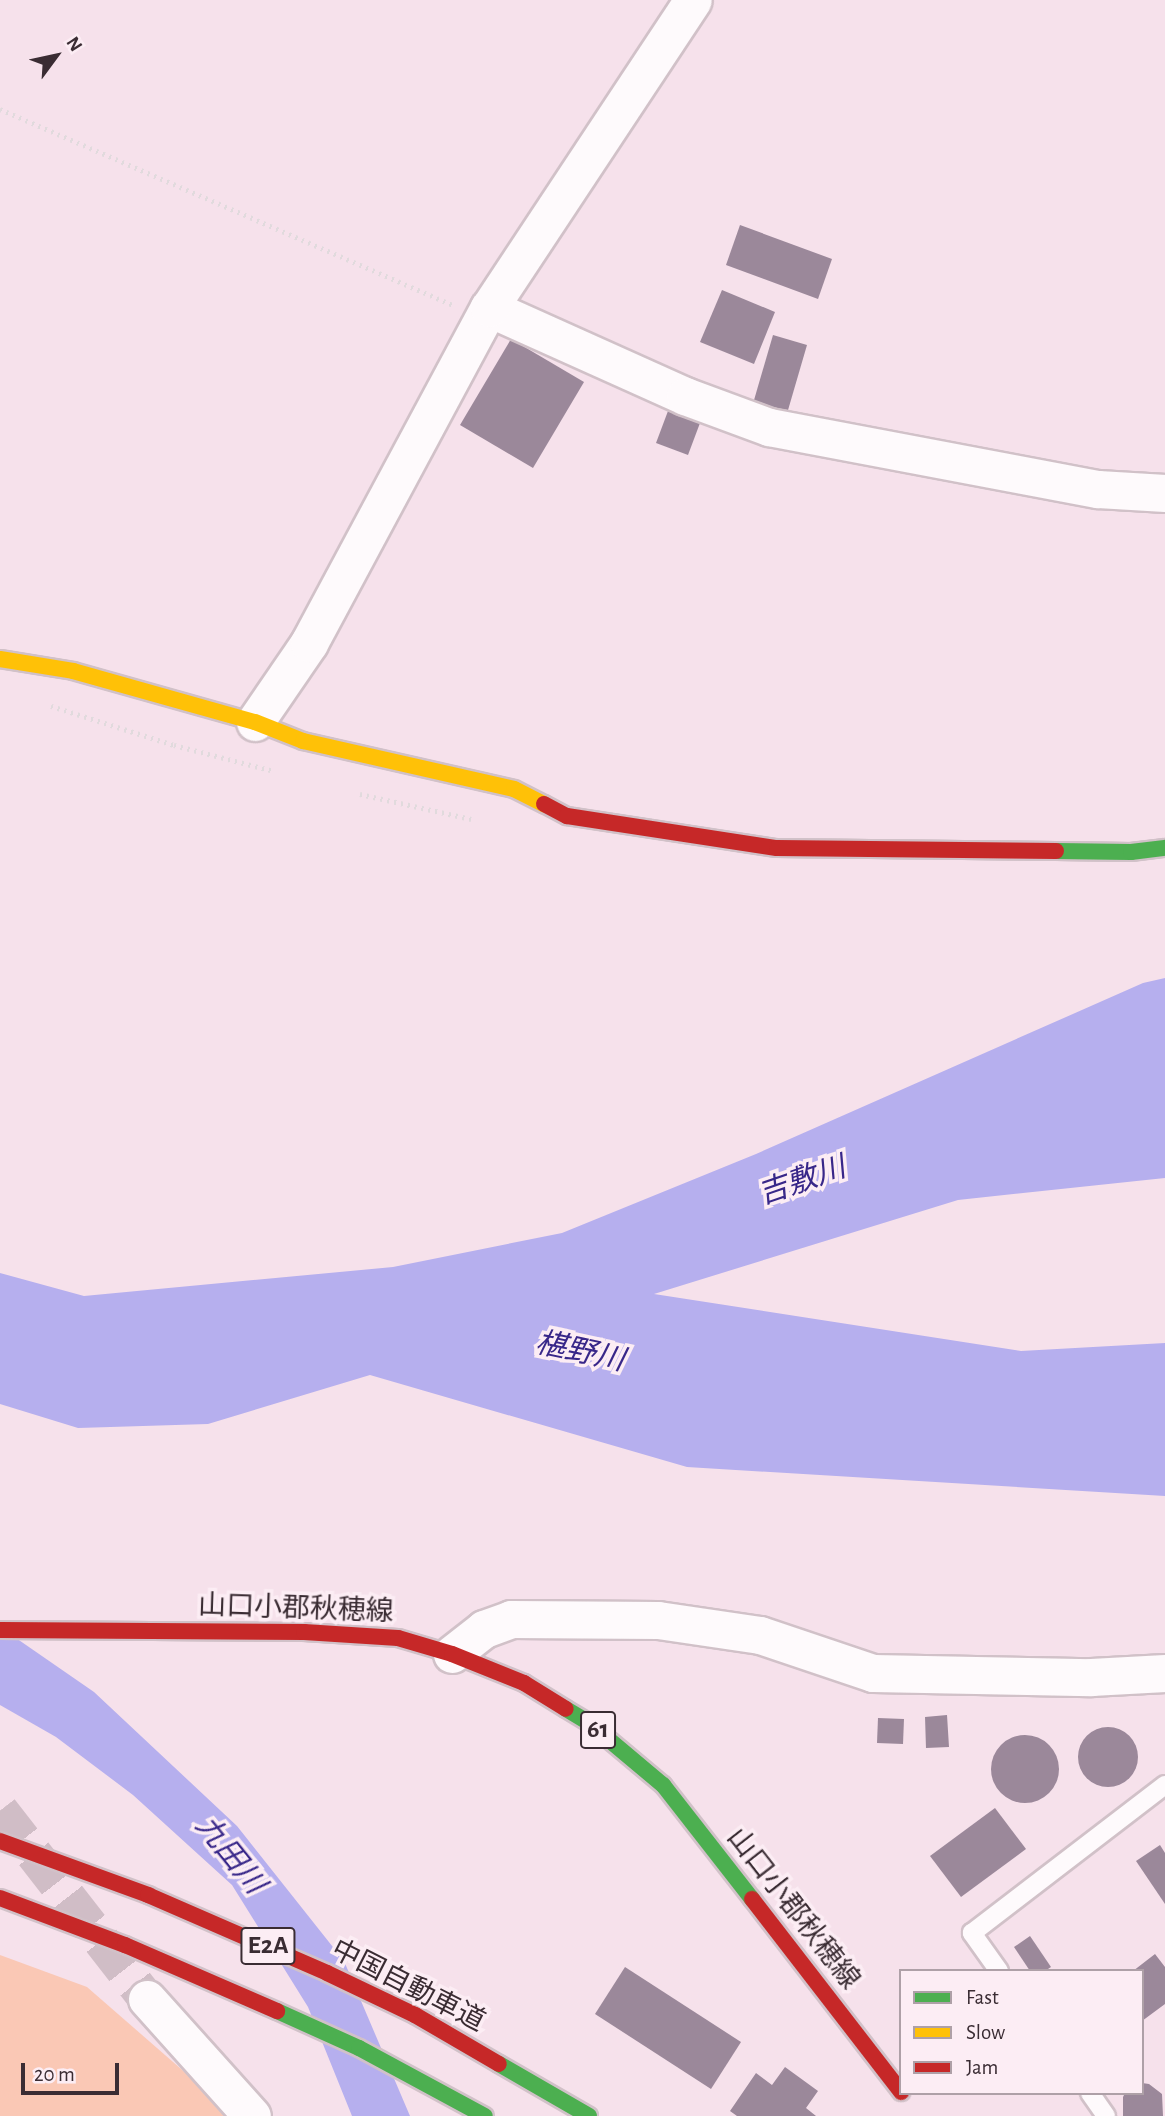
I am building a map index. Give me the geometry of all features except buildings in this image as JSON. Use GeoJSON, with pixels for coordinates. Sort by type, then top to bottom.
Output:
{"type":"FeatureCollection","features":[{"type":"Feature","properties":{"kind":"main road"},"geometry":{"type":"LineString","coordinates":[[0,659],[73,671],[255,722],[303,741],[514,789],[567,816],[777,848],[1117,852],[1165,848]]}},
{"type":"Feature","properties":{"kind":"main road","name":"山口小郡秋穂線"},"geometry":{"type":"LineString","coordinates":[[0,1630],[304,1632],[398,1638],[452,1654],[524,1683],[589,1723],[663,1785],[899,2090]]}},
{"type":"Feature","properties":{"kind":"main road","name":"中国自動車道"},"geometry":{"type":"LineString","coordinates":[[0,1841],[64,1862],[289,1955],[415,2015],[589,2116]]}},
{"type":"Feature","properties":{"kind":"main road","name":"E2A"},"geometry":{"type":"LineString","coordinates":[[0,1898],[125,1945],[359,2048],[485,2116]]}},
{"type":"Feature","properties":{"kind":"main road","name":"山口小郡秋穂線"},"geometry":{"type":"LineString","coordinates":[[903,2095],[913,2108]]}},
{"type":"Feature","properties":{"kind":"street"},"geometry":{"type":"LineString","coordinates":[[255,722],[309,643],[486,313],[693,0]]}},
{"type":"Feature","properties":{"kind":"street"},"geometry":{"type":"LineString","coordinates":[[486,313],[685,396],[769,427],[1098,489],[1165,493]]}},
{"type":"Feature","properties":{"kind":"street"},"geometry":{"type":"LineString","coordinates":[[452,1654],[484,1629],[511,1619],[658,1620],[761,1635],[873,1673],[1091,1677],[1165,1673]]}},
{"type":"Feature","properties":{"kind":"street"},"geometry":{"type":"LineString","coordinates":[[147,1999],[165,2023],[252,2116]]}},
{"type":"Feature","properties":{"kind":"lane"},"geometry":{"type":"LineString","coordinates":[[998,1969],[972,1933],[1165,1785]]}},
{"type":"Feature","properties":{"kind":"lane"},"geometry":{"type":"LineString","coordinates":[[1091,2095],[1106,2116]]}},
{"type":"Feature","properties":{"kind":"path"},"geometry":{"type":"LineString","coordinates":[[0,109],[486,313]]}},
{"type":"Feature","properties":{"kind":"shaded area"},"geometry":{"type":"Polygon","coordinates":[[[0,1955],[87,1987],[235,2116],[0,2116],[0,1955]]]}},
{"type":"Feature","properties":{"kind":"water"},"geometry":{"type":"Polygon","coordinates":[[[1165,978],[1165,1178],[958,1200],[654,1294],[1021,1351],[1165,1343],[1165,1496],[687,1467],[370,1375],[208,1424],[78,1428],[0,1404],[0,1273],[84,1296],[393,1267],[562,1233],[756,1154],[1143,983],[1165,978]]]}},
{"type":"Feature","properties":{"kind":"water","name":"九田川"},"geometry":{"type":"Polygon","coordinates":[[[0,1627],[94,1692],[237,1826],[344,1961],[410,2116],[352,2116],[308,2007],[232,1885],[133,1795],[56,1737],[0,1705],[0,1627]]]}},
{"type":"Feature","properties":{"kind":"tunnel"},"geometry":{"type":"LineString","coordinates":[[0,1810],[147,1999]]}},
{"type":"Feature","properties":{"kind":"traffic: fast"},"geometry":{"type":"LineString","coordinates":[[1056,851],[1131,852],[1165,848]]}},
{"type":"Feature","properties":{"kind":"traffic: fast"},"geometry":{"type":"LineString","coordinates":[[566,1709],[589,1723],[663,1785],[752,1899]]}},
{"type":"Feature","properties":{"kind":"traffic: fast"},"geometry":{"type":"LineString","coordinates":[[277,2011],[359,2048],[485,2116]]}},
{"type":"Feature","properties":{"kind":"traffic: fast"},"geometry":{"type":"LineString","coordinates":[[499,2064],[589,2116]]}},
{"type":"Feature","properties":{"kind":"traffic: slow"},"geometry":{"type":"LineString","coordinates":[[0,659],[73,671],[255,722],[303,741],[514,789],[544,804]]}},
{"type":"Feature","properties":{"kind":"traffic: jam"},"geometry":{"type":"LineString","coordinates":[[544,804],[567,816],[777,848],[1056,851]]}},
{"type":"Feature","properties":{"kind":"traffic: jam"},"geometry":{"type":"LineString","coordinates":[[0,1630],[304,1632],[398,1638],[452,1654],[524,1683],[566,1709]]}},
{"type":"Feature","properties":{"kind":"traffic: jam"},"geometry":{"type":"LineString","coordinates":[[0,1841],[148,1895],[327,1973],[415,2015],[499,2064]]}},
{"type":"Feature","properties":{"kind":"traffic: jam"},"geometry":{"type":"LineString","coordinates":[[0,1898],[125,1945],[277,2011]]}},
{"type":"Feature","properties":{"kind":"traffic: jam"},"geometry":{"type":"LineString","coordinates":[[752,1899],[899,2089]]}},
{"type":"Feature","properties":{"kind":"water label","name":"吉敷川"},"geometry":{"type":"Point","coordinates":[802,1181]}},
{"type":"Feature","properties":{"kind":"water label","name":"椹野川"},"geometry":{"type":"Point","coordinates":[580,1352]}}]}
